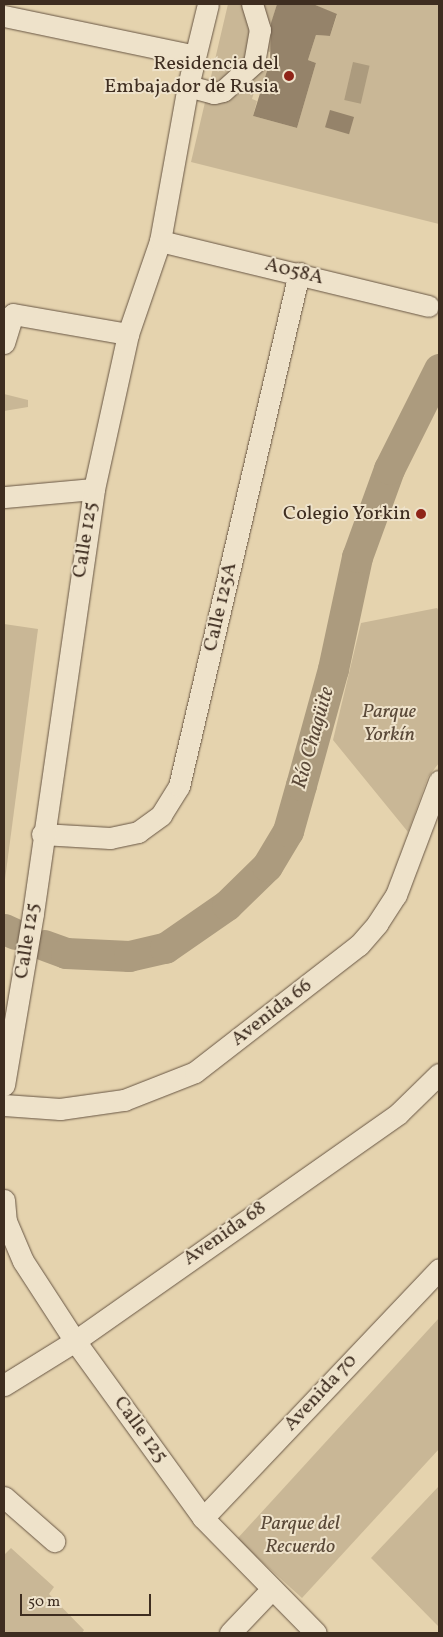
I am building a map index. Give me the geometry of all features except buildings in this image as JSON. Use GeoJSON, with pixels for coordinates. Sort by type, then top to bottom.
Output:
{"type":"FeatureCollection","features":[{"type":"Feature","properties":{"kind":"street","name":"Calle 125"},"geometry":{"type":"LineString","coordinates":[[4,1085],[6,1057],[33,913],[42,834],[94,489],[128,334],[160,241],[188,86],[208,4]]}},
{"type":"Feature","properties":{"kind":"street"},"geometry":{"type":"LineString","coordinates":[[188,86],[214,93],[223,91],[254,63],[260,30],[252,4]]}},
{"type":"Feature","properties":{"kind":"street"},"geometry":{"type":"LineString","coordinates":[[4,16],[195,56]]}},
{"type":"Feature","properties":{"kind":"street","name":"A058A"},"geometry":{"type":"LineString","coordinates":[[160,241],[299,273],[428,306]]}},
{"type":"Feature","properties":{"kind":"street","name":"Calle 125A"},"geometry":{"type":"LineString","coordinates":[[42,834],[110,838],[138,832],[161,815],[179,786],[299,273]]}},
{"type":"Feature","properties":{"kind":"street"},"geometry":{"type":"LineString","coordinates":[[4,343],[13,314],[128,334]]}},
{"type":"Feature","properties":{"kind":"street"},"geometry":{"type":"LineString","coordinates":[[4,498],[94,489]]}},
{"type":"Feature","properties":{"kind":"street","name":"Avenida 66"},"geometry":{"type":"LineString","coordinates":[[4,1105],[60,1109],[124,1100],[195,1072],[358,945],[377,924],[396,895],[439,781]]}},
{"type":"Feature","properties":{"kind":"street","name":"Avenida 68"},"geometry":{"type":"LineString","coordinates":[[4,1385],[75,1341],[399,1113],[439,1074]]}},
{"type":"Feature","properties":{"kind":"street","name":"Calle 125"},"geometry":{"type":"LineString","coordinates":[[4,1200],[5,1221],[23,1260],[75,1341],[203,1518],[271,1590],[316,1633]]}},
{"type":"Feature","properties":{"kind":"street","name":"Avenida 70"},"geometry":{"type":"LineString","coordinates":[[203,1518],[439,1268]]}},
{"type":"Feature","properties":{"kind":"street"},"geometry":{"type":"LineString","coordinates":[[4,1497],[54,1541]]}},
{"type":"Feature","properties":{"kind":"street"},"geometry":{"type":"LineString","coordinates":[[230,1633],[271,1590]]}},
{"type":"Feature","properties":{"kind":"green space"},"geometry":{"type":"Polygon","coordinates":[[[228,4],[277,4],[268,35],[274,38],[270,52],[256,48],[254,56],[270,61],[261,90],[255,89],[252,99],[257,101],[253,116],[297,128],[316,63],[308,60],[316,35],[330,36],[337,15],[313,4],[439,4],[439,224],[191,162],[228,4]]]}},
{"type":"Feature","properties":{"kind":"green space"},"geometry":{"type":"Polygon","coordinates":[[[4,394],[28,400],[28,407],[4,411],[4,394]]]}},
{"type":"Feature","properties":{"kind":"green space","name":"Parque Yorkín"},"geometry":{"type":"Polygon","coordinates":[[[437,608],[439,611],[439,763],[428,777],[408,832],[333,740],[361,623],[437,608]]]}},
{"type":"Feature","properties":{"kind":"green space"},"geometry":{"type":"Polygon","coordinates":[[[4,624],[38,629],[4,887],[4,624]]]}},
{"type":"Feature","properties":{"kind":"green space","name":"Parque del Recuerdo"},"geometry":{"type":"Polygon","coordinates":[[[439,1318],[439,1449],[302,1598],[237,1539],[439,1318]]]}},
{"type":"Feature","properties":{"kind":"green space"},"geometry":{"type":"Polygon","coordinates":[[[439,1486],[439,1627],[371,1558],[439,1486]]]}},
{"type":"Feature","properties":{"kind":"green space"},"geometry":{"type":"Polygon","coordinates":[[[11,1548],[54,1587],[49,1594],[84,1630],[82,1633],[4,1633],[4,1555],[11,1548]]]}},
{"type":"Feature","properties":{"kind":"shaded area"},"geometry":{"type":"Polygon","coordinates":[[[353,62],[370,66],[361,104],[344,100],[353,62]]]}},
{"type":"Feature","properties":{"kind":"waterway","name":"Río Chagüite"},"geometry":{"type":"LineString","coordinates":[[44,945],[66,953],[129,956],[165,948],[227,905],[267,866],[288,831],[333,669],[357,557],[389,469],[439,369]]}},
{"type":"Feature","properties":{"kind":"waterway","name":"Río Chagüite"},"geometry":{"type":"LineString","coordinates":[[4,929],[15,934]]}},
{"type":"Feature","properties":{"kind":"place","name":"Residencia del Embajador de Rusia"},"geometry":{"type":"Point","coordinates":[289,76]}},
{"type":"Feature","properties":{"kind":"place","name":"Colegio Yorkin"},"geometry":{"type":"Point","coordinates":[421,514]}}]}
